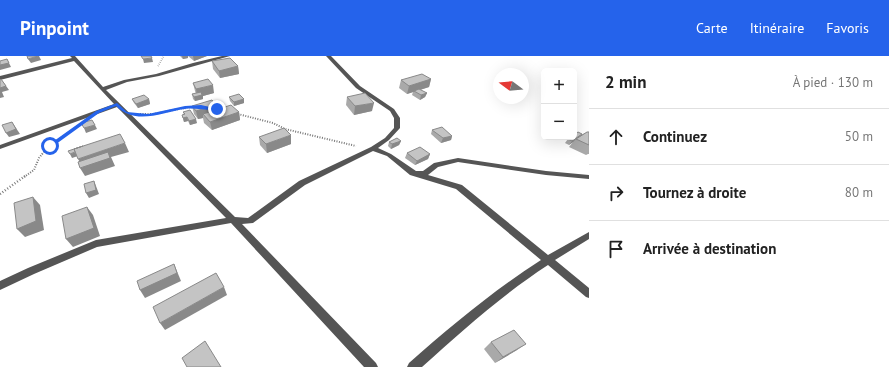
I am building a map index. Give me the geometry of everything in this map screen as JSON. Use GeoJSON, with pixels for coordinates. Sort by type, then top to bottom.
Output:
{"type":"FeatureCollection","features":[{"type":"Feature","properties":{"kind":"street"},"geometry":{"type":"LineString","coordinates":[[102,89],[126,81],[157,75],[228,56]]}},
{"type":"Feature","properties":{"kind":"street"},"geometry":{"type":"LineString","coordinates":[[0,286],[31,271],[96,244],[233,220],[250,221],[302,183],[373,148],[387,139],[396,128],[397,118],[392,110],[358,87],[328,56]]}},
{"type":"Feature","properties":{"kind":"street"},"geometry":{"type":"LineString","coordinates":[[0,78],[74,58],[125,113],[233,220],[372,367]]}},
{"type":"Feature","properties":{"kind":"street"},"geometry":{"type":"LineString","coordinates":[[0,147],[117,104]]}},
{"type":"Feature","properties":{"kind":"street"},"geometry":{"type":"LineString","coordinates":[[373,148],[389,155],[413,173],[459,188],[589,294]]}},
{"type":"Feature","properties":{"kind":"street"},"geometry":{"type":"LineString","coordinates":[[413,173],[424,174],[436,165],[458,160],[546,173],[589,177]]}},
{"type":"Feature","properties":{"kind":"street"},"geometry":{"type":"LineString","coordinates":[[413,367],[461,324],[516,281],[589,235]]}},
{"type":"Feature","properties":{"kind":"path"},"geometry":{"type":"LineString","coordinates":[[125,113],[148,116],[185,107],[201,107]]}},
{"type":"Feature","properties":{"kind":"path"},"geometry":{"type":"LineString","coordinates":[[235,112],[273,123],[285,129],[360,147],[373,148]]}},
{"type":"Feature","properties":{"kind":"path"},"geometry":{"type":"LineString","coordinates":[[0,194],[34,170],[35,165],[41,155],[50,146],[74,129]]}},
{"type":"Feature","properties":{"kind":"building"},"geometry":{"type":"Polygon","coordinates":[[[27,56],[38,56],[28,59],[27,56]]]}},
{"type":"Feature","properties":{"kind":"building"},"geometry":{"type":"Polygon","coordinates":[[[141,56],[151,56],[152,58],[143,59],[141,56]]]}},
{"type":"Feature","properties":{"kind":"building"},"geometry":{"type":"Polygon","coordinates":[[[230,58],[238,66],[219,71],[212,61],[230,58]]]}},
{"type":"Feature","properties":{"kind":"building"},"geometry":{"type":"Polygon","coordinates":[[[7,59],[9,63],[0,65],[0,61],[7,59]]]}},
{"type":"Feature","properties":{"kind":"building"},"geometry":{"type":"Polygon","coordinates":[[[422,74],[431,79],[409,86],[401,80],[422,74]]]}},
{"type":"Feature","properties":{"kind":"building"},"geometry":{"type":"Polygon","coordinates":[[[1,79],[6,86],[0,88],[0,80],[1,79]]]}},
{"type":"Feature","properties":{"kind":"building"},"geometry":{"type":"Polygon","coordinates":[[[208,79],[213,85],[196,89],[193,83],[208,79]]]}},
{"type":"Feature","properties":{"kind":"building"},"geometry":{"type":"Polygon","coordinates":[[[419,89],[427,93],[421,95],[414,91],[419,89]]]}},
{"type":"Feature","properties":{"kind":"building"},"geometry":{"type":"Polygon","coordinates":[[[201,92],[202,95],[194,97],[192,94],[201,92]]]}},
{"type":"Feature","properties":{"kind":"building"},"geometry":{"type":"Polygon","coordinates":[[[365,93],[374,103],[355,106],[347,97],[365,93]]]}},
{"type":"Feature","properties":{"kind":"building"},"geometry":{"type":"Polygon","coordinates":[[[239,94],[244,99],[234,102],[229,97],[239,94]]]}},
{"type":"Feature","properties":{"kind":"building"},"geometry":{"type":"Polygon","coordinates":[[[144,95],[149,99],[136,104],[132,99],[144,95]]]}},
{"type":"Feature","properties":{"kind":"building"},"geometry":{"type":"Polygon","coordinates":[[[212,100],[216,105],[196,111],[192,106],[212,100]]]}},
{"type":"Feature","properties":{"kind":"building"},"geometry":{"type":"Polygon","coordinates":[[[231,105],[239,112],[210,122],[203,114],[231,105]]]}},
{"type":"Feature","properties":{"kind":"building"},"geometry":{"type":"Polygon","coordinates":[[[190,110],[196,119],[189,121],[187,117],[183,118],[182,115],[185,114],[183,112],[190,110]]]}},
{"type":"Feature","properties":{"kind":"building"},"geometry":{"type":"Polygon","coordinates":[[[92,120],[95,125],[84,128],[81,123],[92,120]]]}},
{"type":"Feature","properties":{"kind":"building"},"geometry":{"type":"Polygon","coordinates":[[[12,122],[16,129],[6,133],[2,125],[12,122]]]}},
{"type":"Feature","properties":{"kind":"building"},"geometry":{"type":"Polygon","coordinates":[[[442,127],[452,136],[443,138],[432,130],[442,127]]]}},
{"type":"Feature","properties":{"kind":"building"},"geometry":{"type":"Polygon","coordinates":[[[284,128],[291,135],[266,144],[259,137],[284,128]]]}},
{"type":"Feature","properties":{"kind":"building"},"geometry":{"type":"Polygon","coordinates":[[[578,132],[582,134],[577,138],[578,132]]]}},
{"type":"Feature","properties":{"kind":"building"},"geometry":{"type":"Polygon","coordinates":[[[589,132],[589,145],[577,139],[589,132]]]}},
{"type":"Feature","properties":{"kind":"building"},"geometry":{"type":"Polygon","coordinates":[[[120,134],[125,143],[78,159],[74,149],[120,134]]]}},
{"type":"Feature","properties":{"kind":"building"},"geometry":{"type":"Polygon","coordinates":[[[397,138],[401,141],[392,144],[389,142],[397,138]]]}},
{"type":"Feature","properties":{"kind":"building"},"geometry":{"type":"Polygon","coordinates":[[[420,147],[430,154],[417,161],[407,153],[420,147]]]}},
{"type":"Feature","properties":{"kind":"building"},"geometry":{"type":"Polygon","coordinates":[[[74,149],[75,152],[70,154],[68,151],[74,149]]]}},
{"type":"Feature","properties":{"kind":"building"},"geometry":{"type":"Polygon","coordinates":[[[108,152],[110,158],[80,168],[78,162],[108,152]]]}},
{"type":"Feature","properties":{"kind":"building"},"geometry":{"type":"Polygon","coordinates":[[[94,181],[96,190],[86,193],[84,184],[94,181]]]}},
{"type":"Feature","properties":{"kind":"building"},"geometry":{"type":"Polygon","coordinates":[[[33,197],[36,221],[17,229],[14,203],[33,197]]]}},
{"type":"Feature","properties":{"kind":"building"},"geometry":{"type":"Polygon","coordinates":[[[87,207],[94,228],[66,239],[62,216],[87,207]]]}},
{"type":"Feature","properties":{"kind":"building"},"geometry":{"type":"Polygon","coordinates":[[[174,264],[177,273],[140,290],[137,281],[174,264]]]}},
{"type":"Feature","properties":{"kind":"building"},"geometry":{"type":"Polygon","coordinates":[[[216,273],[224,287],[160,323],[153,307],[216,273]]]}},
{"type":"Feature","properties":{"kind":"building"},"geometry":{"type":"Polygon","coordinates":[[[514,330],[526,344],[503,357],[491,342],[514,330]]]}},
{"type":"Feature","properties":{"kind":"building"},"geometry":{"type":"Polygon","coordinates":[[[205,341],[221,367],[187,367],[182,358],[205,341]]]}},
{"type":"Feature","properties":{"kind":"route"},"geometry":{"type":"LineString","coordinates":[[50,146],[97,112],[117,104],[125,113],[148,116],[192,106],[212,107],[217,109]]}}]}
